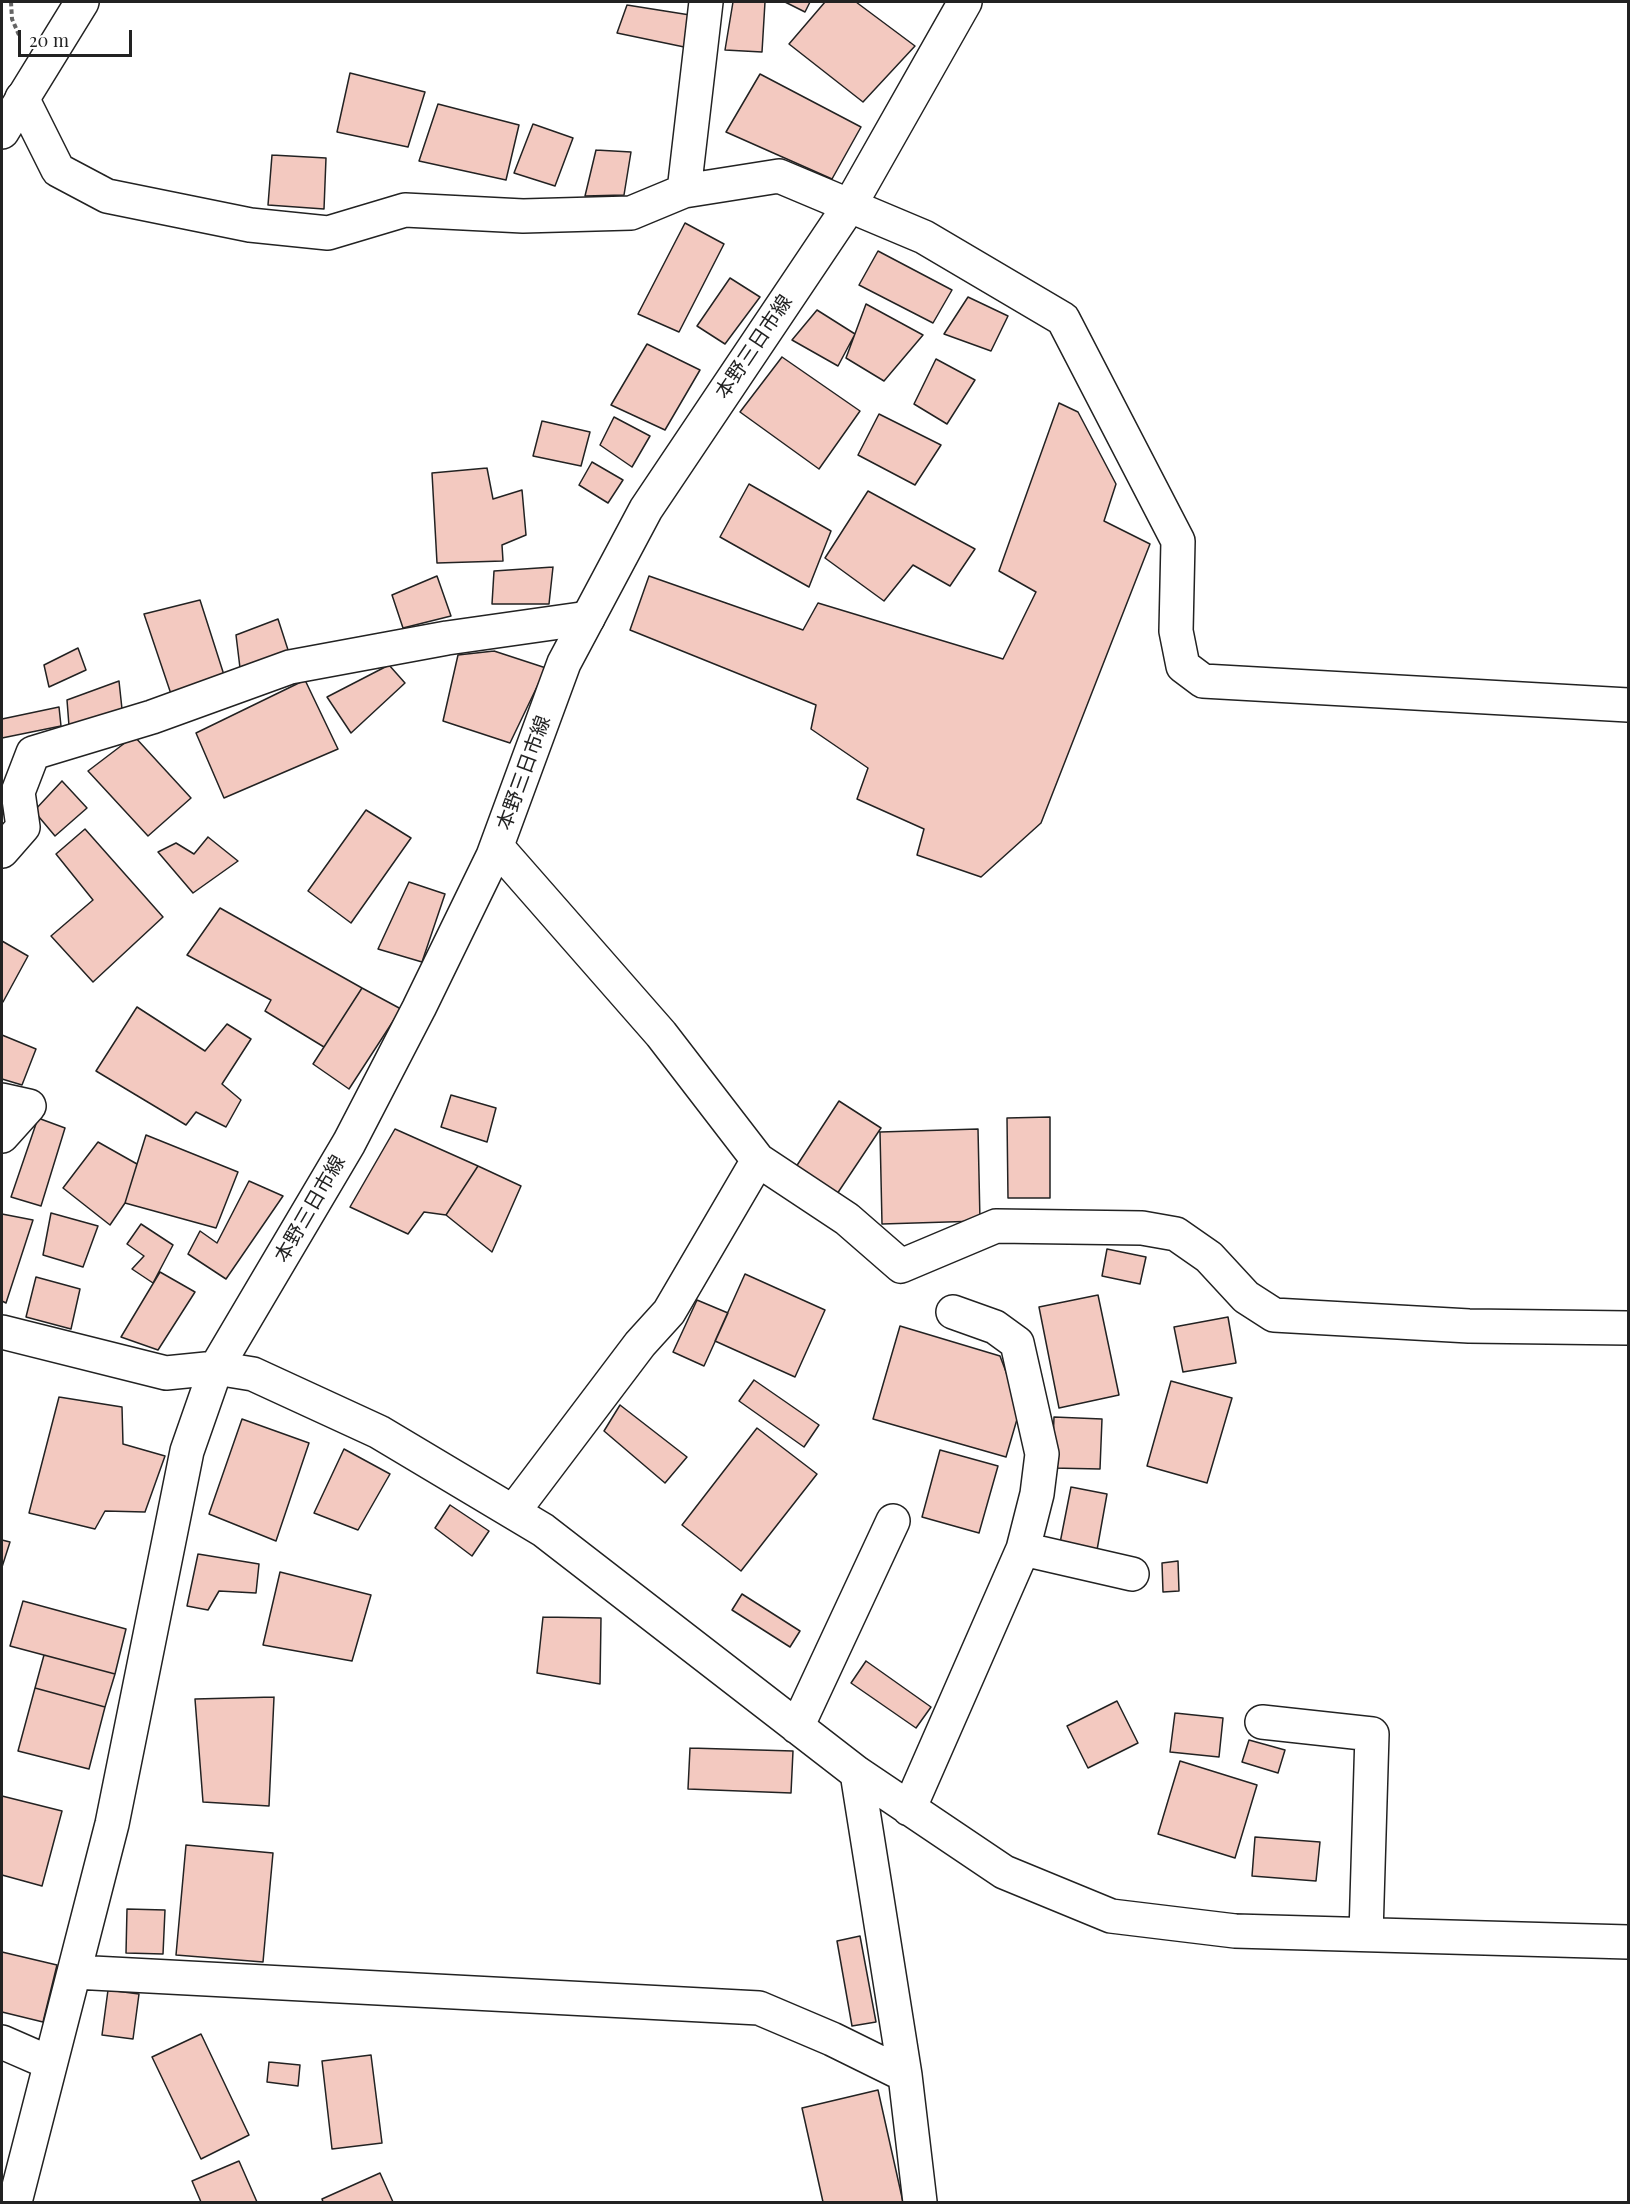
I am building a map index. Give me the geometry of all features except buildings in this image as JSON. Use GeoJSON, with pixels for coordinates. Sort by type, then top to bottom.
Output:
{"type":"FeatureCollection","features":[{"type":"Feature","properties":{"kind":"street"},"geometry":{"type":"LineString","coordinates":[[2,132],[82,2]]}},
{"type":"Feature","properties":{"kind":"street"},"geometry":{"type":"LineString","coordinates":[[684,190],[706,2]]}},
{"type":"Feature","properties":{"kind":"street","name":"本野三日市線"},"geometry":{"type":"LineString","coordinates":[[15,2202],[112,1824],[187,1452],[216,1368],[349,1143],[419,1008],[496,847],[564,663],[645,509],[850,205],[965,2]]}},
{"type":"Feature","properties":{"kind":"street"},"geometry":{"type":"LineString","coordinates":[[22,98],[58,170],[107,196],[249,225],[328,233],[405,210],[523,216],[631,213],[684,190],[779,176],[924,237],[1064,319],[1178,541],[1176,631],[1183,666],[1203,681],[1629,705]]}},
{"type":"Feature","properties":{"kind":"street"},"geometry":{"type":"LineString","coordinates":[[2,851],[23,827],[18,792],[33,753],[152,717],[290,667],[447,638],[588,618]]}},
{"type":"Feature","properties":{"kind":"street"},"geometry":{"type":"LineString","coordinates":[[496,847],[661,1034],[758,1160],[847,1219],[901,1266],[996,1226],[1142,1228],[1176,1234],[1209,1257],[1246,1297],[1274,1315],[1469,1326],[1629,1328]]}},
{"type":"Feature","properties":{"kind":"street"},"geometry":{"type":"LineString","coordinates":[[2,1100],[29,1106],[2,1136]]}},
{"type":"Feature","properties":{"kind":"street"},"geometry":{"type":"LineString","coordinates":[[513,1512],[640,1344],[669,1312],[758,1160]]}},
{"type":"Feature","properties":{"kind":"street"},"geometry":{"type":"LineString","coordinates":[[909,1809],[1023,1549],[1037,1494],[1042,1454],[1017,1343],[995,1327],[953,1312]]}},
{"type":"Feature","properties":{"kind":"street"},"geometry":{"type":"LineString","coordinates":[[2,1332],[166,1373],[216,1368],[253,1374],[379,1432],[543,1530],[857,1773],[1004,1872],[1112,1916],[1235,1931],[1629,1942]]}},
{"type":"Feature","properties":{"kind":"street"},"geometry":{"type":"LineString","coordinates":[[797,1727],[893,1521]]}},
{"type":"Feature","properties":{"kind":"street"},"geometry":{"type":"LineString","coordinates":[[1023,1549],[1132,1574]]}},
{"type":"Feature","properties":{"kind":"street"},"geometry":{"type":"LineString","coordinates":[[1263,1722],[1372,1734],[1366,1934]]}},
{"type":"Feature","properties":{"kind":"street"},"geometry":{"type":"LineString","coordinates":[[857,1773],[905,2075],[920,2202]]}},
{"type":"Feature","properties":{"kind":"street"},"geometry":{"type":"LineString","coordinates":[[74,1972],[759,2008],[832,2039],[905,2075]]}},
{"type":"Feature","properties":{"kind":"street"},"geometry":{"type":"LineString","coordinates":[[2,2042],[50,2062]]}}]}
